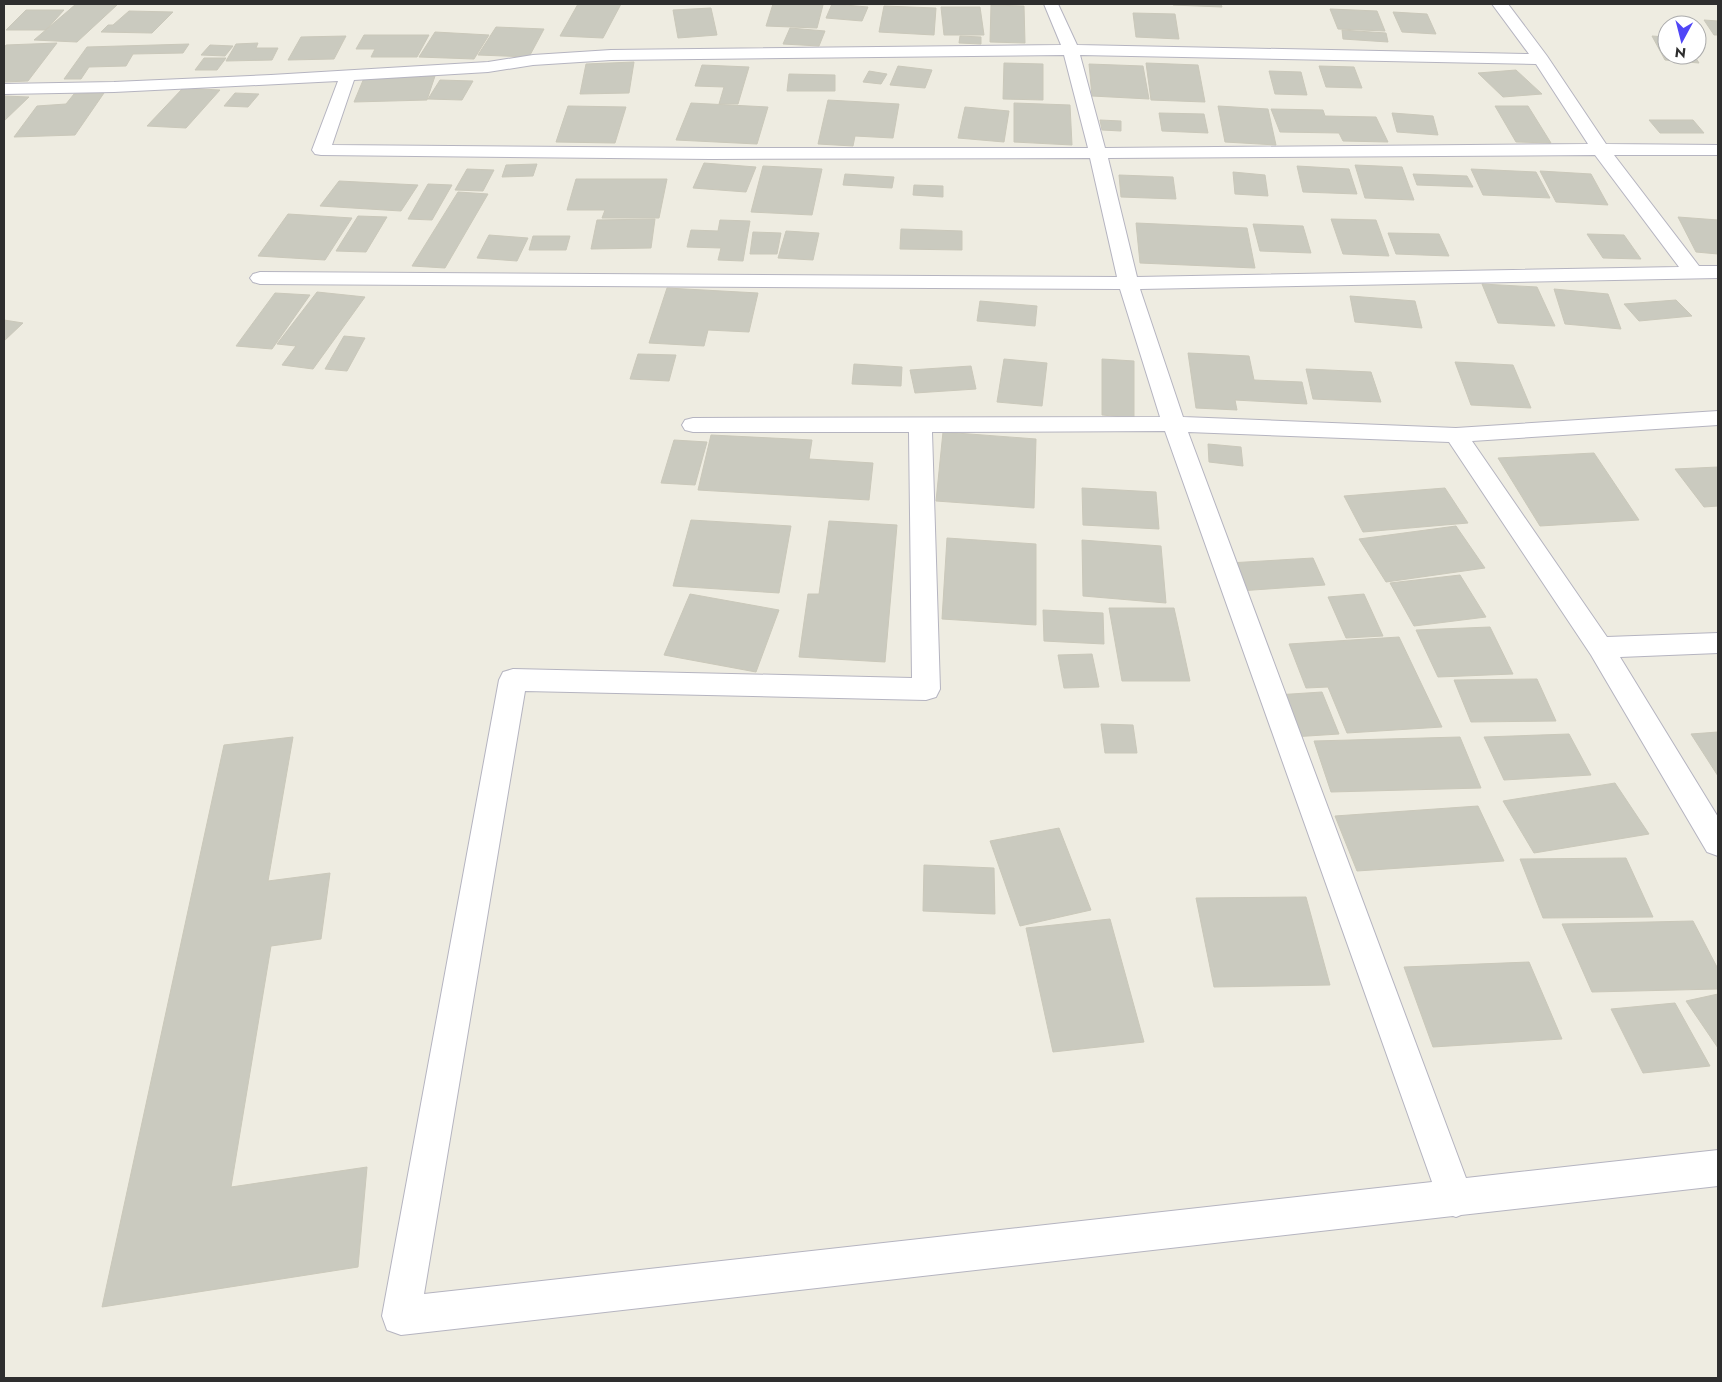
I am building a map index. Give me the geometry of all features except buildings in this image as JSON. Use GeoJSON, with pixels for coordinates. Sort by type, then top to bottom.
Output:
{"type":"FeatureCollection","features":[{"type":"Feature","properties":{"kind":"street"},"geometry":{"type":"LineString","coordinates":[[1051,4],[1071,50],[1098,153],[1128,283],[1174,424],[1456,1199]]}},
{"type":"Feature","properties":{"kind":"street"},"geometry":{"type":"LineString","coordinates":[[1500,4],[1541,59],[1600,149],[1693,272]]}},
{"type":"Feature","properties":{"kind":"street"},"geometry":{"type":"LineString","coordinates":[[4,89],[114,87],[348,75],[488,67],[533,60],[611,56],[1071,50],[1541,59]]}},
{"type":"Feature","properties":{"kind":"street"},"geometry":{"type":"LineString","coordinates":[[348,75],[321,150],[655,154],[1718,150]]}},
{"type":"Feature","properties":{"kind":"street"},"geometry":{"type":"LineString","coordinates":[[260,278],[1128,283],[1718,272]]}},
{"type":"Feature","properties":{"kind":"street"},"geometry":{"type":"LineString","coordinates":[[693,425],[1174,424],[1456,435],[1718,418]]}},
{"type":"Feature","properties":{"kind":"street"},"geometry":{"type":"LineString","coordinates":[[920,424],[926,689],[513,680],[401,1316],[1456,1199],[1718,1168]]}},
{"type":"Feature","properties":{"kind":"street"},"geometry":{"type":"LineString","coordinates":[[1456,435],[1600,648],[1718,843]]}},
{"type":"Feature","properties":{"kind":"street"},"geometry":{"type":"LineString","coordinates":[[1600,648],[1718,643]]}}]}
